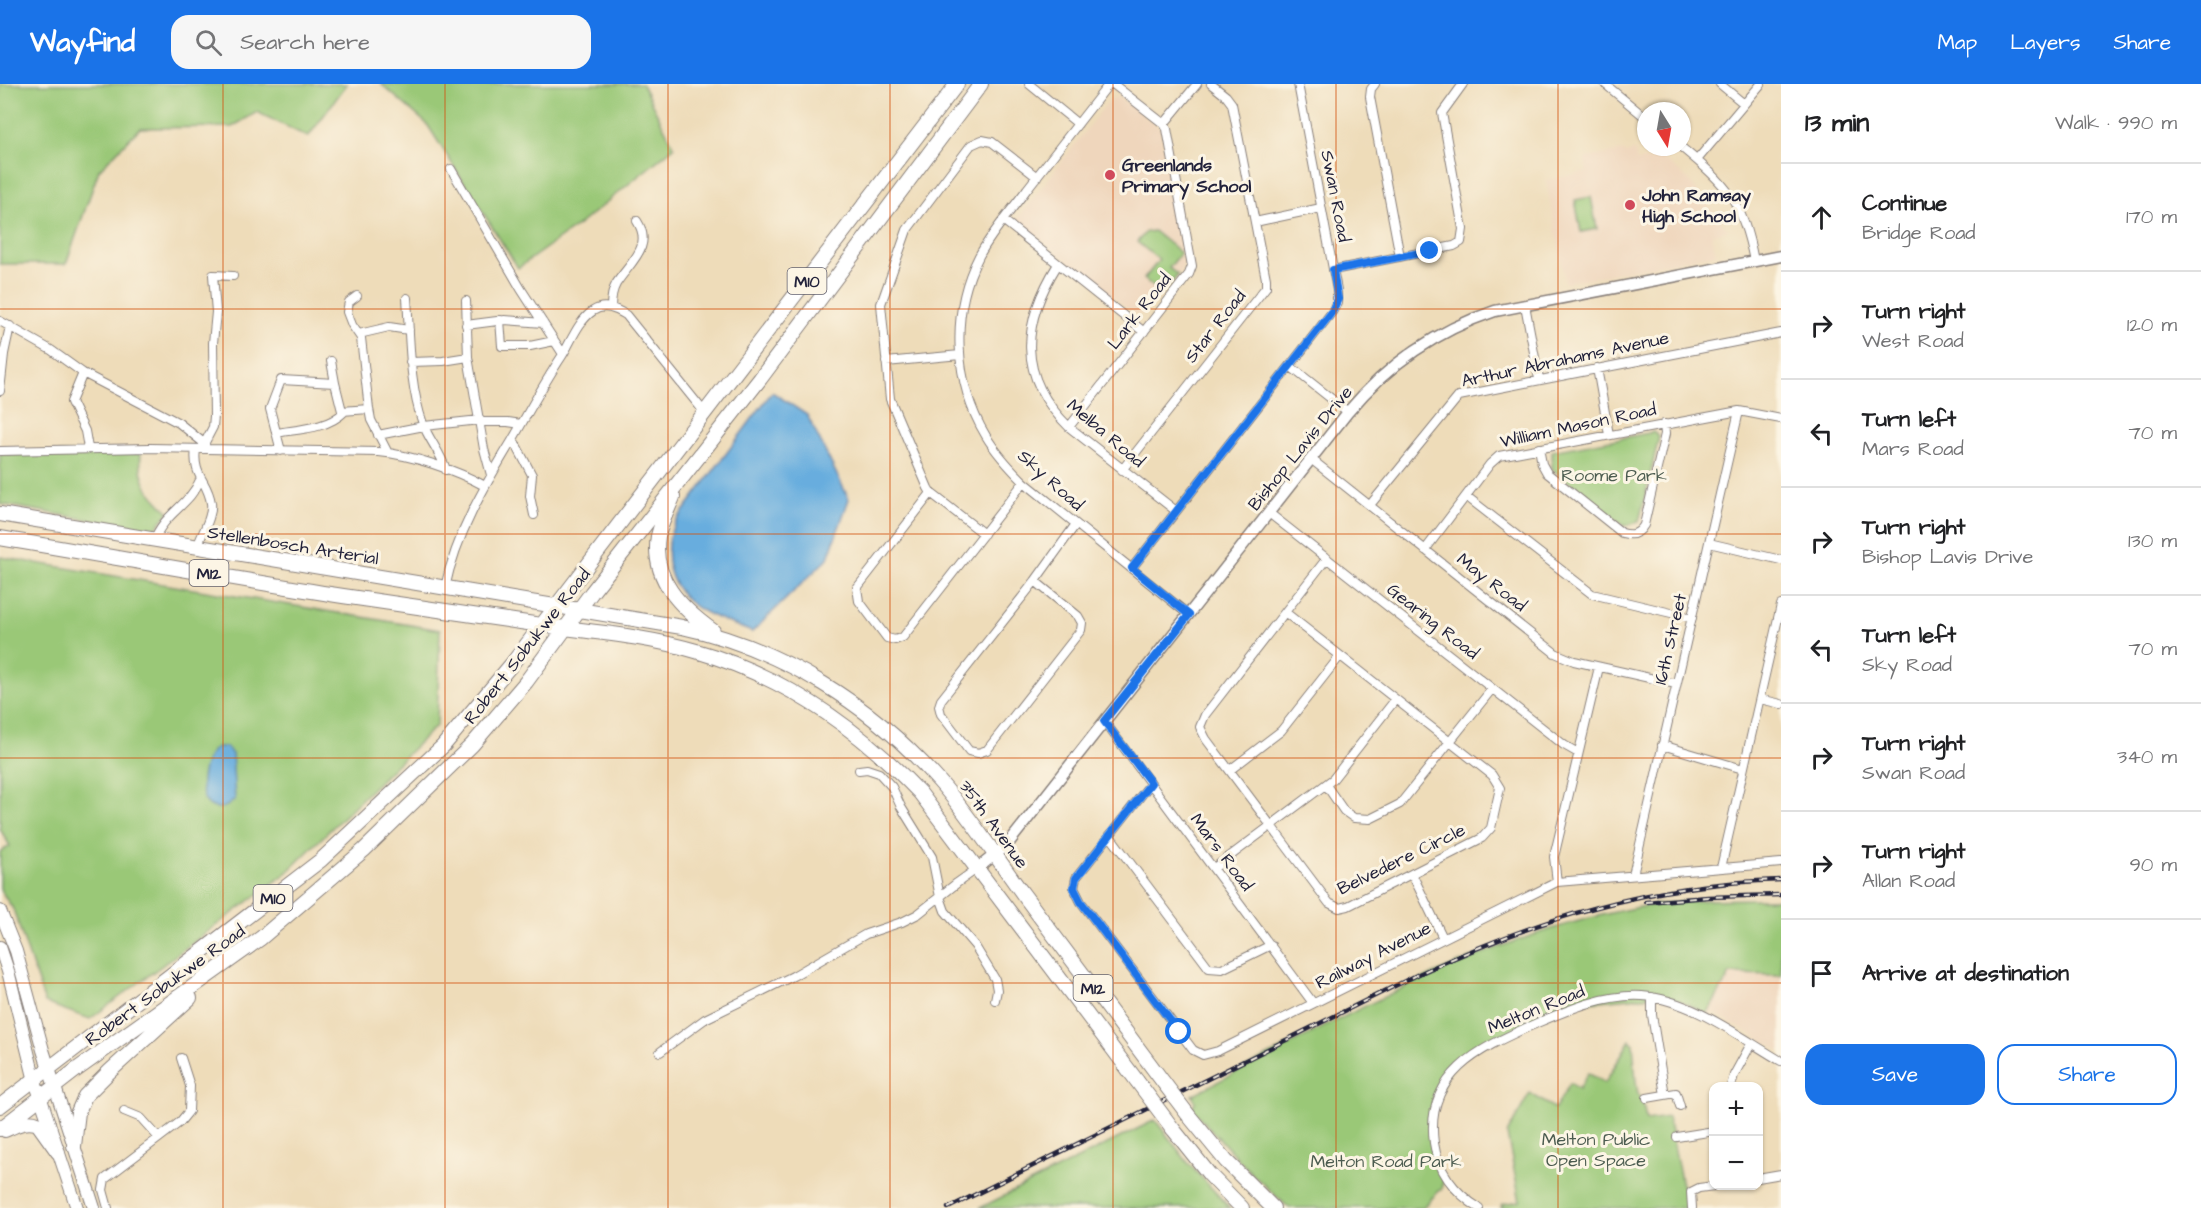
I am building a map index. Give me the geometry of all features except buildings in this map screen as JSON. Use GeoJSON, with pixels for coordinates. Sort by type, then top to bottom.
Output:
{"type":"FeatureCollection","features":[{"type":"Feature","properties":{"kind":"main road","name":"Robert Sobukwe Road"},"geometry":{"type":"LineString","coordinates":[[0,1106],[301,877],[443,746],[493,688],[556,607],[957,84]]}},
{"type":"Feature","properties":{"kind":"main road","name":"Robert Sobukwe Road"},"geometry":{"type":"LineString","coordinates":[[0,1131],[40,1098],[280,922],[364,850],[453,764],[526,682],[760,379],[981,84]]}},
{"type":"Feature","properties":{"kind":"main road"},"geometry":{"type":"LineString","coordinates":[[680,481],[658,536],[660,566],[668,588],[680,605],[720,636]]}},
{"type":"Feature","properties":{"kind":"main road","name":"Stellenbosch Arterial"},"geometry":{"type":"LineString","coordinates":[[0,514],[580,610]]}},
{"type":"Feature","properties":{"kind":"main road","name":"M12"},"geometry":{"type":"LineString","coordinates":[[0,538],[340,595],[640,639],[694,650],[756,673],[801,697],[846,725],[893,766],[932,807],[1173,1129],[1209,1174],[1242,1208]]}},
{"type":"Feature","properties":{"kind":"main road","name":"35th Avenue"},"geometry":{"type":"LineString","coordinates":[[580,610],[682,627],[720,636],[761,652],[803,673],[834,691],[886,729],[917,757],[940,783],[1189,1116],[1226,1161],[1273,1208]]}},
{"type":"Feature","properties":{"kind":"main road"},"geometry":{"type":"LineString","coordinates":[[0,911],[16,951],[55,1087],[94,1208]]}},
{"type":"Feature","properties":{"kind":"main road"},"geometry":{"type":"LineString","coordinates":[[0,946],[35,1081],[77,1208]]}},
{"type":"Feature","properties":{"kind":"main road"},"geometry":{"type":"LineString","coordinates":[[74,1146],[78,1112],[85,1096],[239,954]]}},
{"type":"Feature","properties":{"kind":"main road"},"geometry":{"type":"LineString","coordinates":[[0,1131],[35,1122],[58,1152]]}},
{"type":"Feature","properties":{"kind":"street"},"geometry":{"type":"LineString","coordinates":[[1029,84],[1078,124]]}},
{"type":"Feature","properties":{"kind":"street"},"geometry":{"type":"LineString","coordinates":[[1111,84],[1164,124],[1197,84]]}},
{"type":"Feature","properties":{"kind":"street","name":"Sky Road"},"geometry":{"type":"LineString","coordinates":[[1111,84],[1037,177],[980,254],[970,276],[961,317],[960,356],[965,389],[977,420],[1003,460],[1024,482],[1189,615]]}},
{"type":"Feature","properties":{"kind":"street","name":"Star Road"},"geometry":{"type":"LineString","coordinates":[[1122,470],[1264,290],[1266,279],[1232,104],[1212,84]]}},
{"type":"Feature","properties":{"kind":"street","name":"Swan Road"},"geometry":{"type":"LineString","coordinates":[[1132,568],[1336,306],[1338,295],[1298,84]]}},
{"type":"Feature","properties":{"kind":"street"},"geometry":{"type":"LineString","coordinates":[[1375,84],[1370,97],[1400,257]]}},
{"type":"Feature","properties":{"kind":"street"},"geometry":{"type":"LineString","coordinates":[[1333,270],[1454,246],[1463,238],[1442,116],[1444,108],[1463,84]]}},
{"type":"Feature","properties":{"kind":"street"},"geometry":{"type":"LineString","coordinates":[[1605,84],[1637,111]]}},
{"type":"Feature","properties":{"kind":"street"},"geometry":{"type":"LineString","coordinates":[[1720,84],[1743,104]]}},
{"type":"Feature","properties":{"kind":"street"},"geometry":{"type":"LineString","coordinates":[[1697,160],[1761,84]]}},
{"type":"Feature","properties":{"kind":"street","name":"Lark Road"},"geometry":{"type":"LineString","coordinates":[[1068,427],[1189,274],[1192,266],[1169,136],[1164,124]]}},
{"type":"Feature","properties":{"kind":"street"},"geometry":{"type":"LineString","coordinates":[[984,534],[931,493],[892,407],[881,304],[907,230],[971,145],[982,140],[992,142],[1037,177]]}},
{"type":"Feature","properties":{"kind":"street"},"geometry":{"type":"LineString","coordinates":[[1691,155],[1719,181],[1735,201],[1744,222],[1754,261]]}},
{"type":"Feature","properties":{"kind":"street"},"geometry":{"type":"LineString","coordinates":[[451,169],[563,354]]}},
{"type":"Feature","properties":{"kind":"street"},"geometry":{"type":"LineString","coordinates":[[1255,222],[1321,208]]}},
{"type":"Feature","properties":{"kind":"street"},"geometry":{"type":"LineString","coordinates":[[611,308],[615,285],[629,269],[641,247],[644,234],[637,220]]}},
{"type":"Feature","properties":{"kind":"street"},"geometry":{"type":"LineString","coordinates":[[1004,220],[1144,332]]}},
{"type":"Feature","properties":{"kind":"street","name":"Bishop Lavis Drive"},"geometry":{"type":"LineString","coordinates":[[978,868],[1007,845],[1348,412],[1395,364],[1422,344],[1465,322],[1495,311],[1781,256]]}},
{"type":"Feature","properties":{"kind":"street","name":"Melba Road"},"geometry":{"type":"LineString","coordinates":[[1058,264],[1036,305],[1030,328],[1030,355],[1042,392],[1053,410],[1068,427],[1176,511]]}},
{"type":"Feature","properties":{"kind":"street"},"geometry":{"type":"LineString","coordinates":[[197,548],[211,508],[196,465],[201,447],[213,427],[214,416],[213,344],[216,312],[213,275],[233,276]]}},
{"type":"Feature","properties":{"kind":"street"},"geometry":{"type":"LineString","coordinates":[[357,296],[349,302],[347,312],[352,325],[359,334],[369,409],[378,435],[388,453]]}},
{"type":"Feature","properties":{"kind":"street"},"geometry":{"type":"LineString","coordinates":[[407,298],[410,362],[424,426],[441,454],[446,470]]}},
{"type":"Feature","properties":{"kind":"street"},"geometry":{"type":"LineString","coordinates":[[466,301],[468,357],[491,475]]}},
{"type":"Feature","properties":{"kind":"street"},"geometry":{"type":"LineString","coordinates":[[1525,305],[1539,379]]}},
{"type":"Feature","properties":{"kind":"street"},"geometry":{"type":"LineString","coordinates":[[445,588],[458,543],[485,486],[542,387],[587,316],[594,310],[603,307],[611,308],[626,315],[705,413]]}},
{"type":"Feature","properties":{"kind":"street"},"geometry":{"type":"LineString","coordinates":[[466,325],[500,320],[543,323]]}},
{"type":"Feature","properties":{"kind":"street"},"geometry":{"type":"LineString","coordinates":[[500,320],[502,346],[530,346],[554,341]]}},
{"type":"Feature","properties":{"kind":"street"},"geometry":{"type":"LineString","coordinates":[[0,321],[51,350],[83,373],[179,423],[201,447]]}},
{"type":"Feature","properties":{"kind":"street"},"geometry":{"type":"LineString","coordinates":[[0,392],[10,326]]}},
{"type":"Feature","properties":{"kind":"street"},"geometry":{"type":"LineString","coordinates":[[359,334],[389,327],[409,330]]}},
{"type":"Feature","properties":{"kind":"street","name":"Arthur Abrahams Avenue"},"geometry":{"type":"LineString","coordinates":[[1370,505],[1459,396],[1781,333]]}},
{"type":"Feature","properties":{"kind":"street"},"geometry":{"type":"LineString","coordinates":[[886,362],[960,356]]}},
{"type":"Feature","properties":{"kind":"street"},"geometry":{"type":"LineString","coordinates":[[410,362],[443,361],[468,357]]}},
{"type":"Feature","properties":{"kind":"street"},"geometry":{"type":"LineString","coordinates":[[331,361],[340,408],[344,412]]}},
{"type":"Feature","properties":{"kind":"street"},"geometry":{"type":"LineString","coordinates":[[1290,366],[1348,412]]}},
{"type":"Feature","properties":{"kind":"street"},"geometry":{"type":"LineString","coordinates":[[1597,368],[1609,435]]}},
{"type":"Feature","properties":{"kind":"street"},"geometry":{"type":"LineString","coordinates":[[83,373],[71,402],[85,431],[88,448]]}},
{"type":"Feature","properties":{"kind":"street"},"geometry":{"type":"LineString","coordinates":[[281,451],[270,409],[280,381],[335,383]]}},
{"type":"Feature","properties":{"kind":"street"},"geometry":{"type":"LineString","coordinates":[[276,433],[326,424],[337,419],[344,412],[369,409]]}},
{"type":"Feature","properties":{"kind":"street","name":"William Mason Road"},"geometry":{"type":"LineString","coordinates":[[1425,550],[1494,459],[1505,454],[1739,411],[1781,419]]}},
{"type":"Feature","properties":{"kind":"street","name":"16th Street"},"geometry":{"type":"LineString","coordinates":[[1633,875],[1739,411]]}},
{"type":"Feature","properties":{"kind":"street"},"geometry":{"type":"LineString","coordinates":[[378,435],[424,426],[480,421],[521,424]]}},
{"type":"Feature","properties":{"kind":"street"},"geometry":{"type":"LineString","coordinates":[[1539,448],[1542,464],[1547,473],[1622,533],[1631,535],[1638,532],[1644,525],[1665,434],[1664,424]]}},
{"type":"Feature","properties":{"kind":"street"},"geometry":{"type":"LineString","coordinates":[[513,439],[532,476],[530,496],[534,515]]}},
{"type":"Feature","properties":{"kind":"street"},"geometry":{"type":"LineString","coordinates":[[0,451],[201,447],[388,453],[446,470],[485,486]]}},
{"type":"Feature","properties":{"kind":"street","name":"May Road"},"geometry":{"type":"LineString","coordinates":[[1311,459],[1555,653],[1567,659],[1676,684]]}},
{"type":"Feature","properties":{"kind":"street"},"geometry":{"type":"LineString","coordinates":[[154,541],[165,519],[194,494],[200,480]]}},
{"type":"Feature","properties":{"kind":"street"},"geometry":{"type":"LineString","coordinates":[[931,493],[857,588],[859,601],[887,638],[895,640],[903,637],[1024,482]]}},
{"type":"Feature","properties":{"kind":"street"},"geometry":{"type":"LineString","coordinates":[[1466,496],[1592,594],[1692,618]]}},
{"type":"Feature","properties":{"kind":"street","name":"Gearing Road"},"geometry":{"type":"LineString","coordinates":[[1269,513],[1564,745],[1578,753]]}},
{"type":"Feature","properties":{"kind":"street"},"geometry":{"type":"LineString","coordinates":[[1035,581],[1078,616],[1082,623],[1081,630],[987,750],[978,753],[969,750],[941,714],[940,700],[1035,581],[1076,524]]}},
{"type":"Feature","properties":{"kind":"street"},"geometry":{"type":"LineString","coordinates":[[1709,543],[1781,560]]}},
{"type":"Feature","properties":{"kind":"street","name":"Belvedere Circle"},"geometry":{"type":"LineString","coordinates":[[1286,612],[1492,775],[1499,784],[1500,791],[1491,828],[1479,841],[1348,906],[1336,908],[1329,903],[1204,736],[1200,727],[1201,722],[1327,558]]}},
{"type":"Feature","properties":{"kind":"street"},"geometry":{"type":"LineString","coordinates":[[1721,868],[1781,605]]}},
{"type":"Feature","properties":{"kind":"street"},"geometry":{"type":"LineString","coordinates":[[1230,770],[1281,731],[1340,656]]}},
{"type":"Feature","properties":{"kind":"street"},"geometry":{"type":"LineString","coordinates":[[1599,667],[1554,857],[1557,882],[1781,863]]}},
{"type":"Feature","properties":{"kind":"street"},"geometry":{"type":"LineString","coordinates":[[1326,785],[1347,814],[1354,818],[1370,819],[1404,801],[1492,689]]}},
{"type":"Feature","properties":{"kind":"street"},"geometry":{"type":"LineString","coordinates":[[1760,699],[1781,704]]}},
{"type":"Feature","properties":{"kind":"street"},"geometry":{"type":"LineString","coordinates":[[1214,868],[1270,824],[1326,785],[1339,772],[1395,700]]}},
{"type":"Feature","properties":{"kind":"street","name":"Mars Road"},"geometry":{"type":"LineString","coordinates":[[1104,721],[1313,1003]]}},
{"type":"Feature","properties":{"kind":"street"},"geometry":{"type":"LineString","coordinates":[[1662,745],[1743,769]]}},
{"type":"Feature","properties":{"kind":"street"},"geometry":{"type":"LineString","coordinates":[[859,770],[867,769],[879,773],[892,787],[901,807],[932,857],[940,897],[948,916],[975,946],[995,980],[997,990],[995,1000]]}},
{"type":"Feature","properties":{"kind":"street"},"geometry":{"type":"LineString","coordinates":[[1151,783],[1110,836],[1209,968],[1222,969],[1271,945]]}},
{"type":"Feature","properties":{"kind":"street","name":"Railway Avenue"},"geometry":{"type":"LineString","coordinates":[[1110,836],[1076,878],[1074,888],[1081,902],[1192,1050],[1203,1055],[1214,1053],[1557,882]]}},
{"type":"Feature","properties":{"kind":"street"},"geometry":{"type":"LineString","coordinates":[[660,1052],[705,1019],[793,976],[866,934],[903,922],[918,914],[978,868]]}},
{"type":"Feature","properties":{"kind":"street"},"geometry":{"type":"LineString","coordinates":[[1412,874],[1443,938]]}},
{"type":"Feature","properties":{"kind":"street","name":"Melton Road"},"geometry":{"type":"LineString","coordinates":[[1479,1208],[1463,1197],[1451,1184],[1439,1162],[1435,1145],[1434,1120],[1442,1091],[1454,1072],[1470,1057],[1492,1043],[1573,1009],[1615,997],[1652,997],[1698,1013],[1781,1061]]}},
{"type":"Feature","properties":{"kind":"street"},"geometry":{"type":"LineString","coordinates":[[1652,997],[1652,1015],[1665,1095]]}},
{"type":"Feature","properties":{"kind":"street"},"geometry":{"type":"LineString","coordinates":[[1732,1082],[1751,1044]]}},
{"type":"Feature","properties":{"kind":"street"},"geometry":{"type":"LineString","coordinates":[[108,1208],[103,1190],[105,1179],[180,1122],[189,1112],[190,1086],[181,1058]]}},
{"type":"Feature","properties":{"kind":"street"},"geometry":{"type":"LineString","coordinates":[[1647,1098],[1676,1093],[1680,1106]]}},
{"type":"Feature","properties":{"kind":"street"},"geometry":{"type":"LineString","coordinates":[[124,1111],[141,1118],[159,1138]]}},
{"type":"Feature","properties":{"kind":"street"},"geometry":{"type":"LineString","coordinates":[[1677,1137],[1709,1132]]}},
{"type":"Feature","properties":{"kind":"street"},"geometry":{"type":"LineString","coordinates":[[1763,1177],[1781,1174]]}},
{"type":"Feature","properties":{"kind":"street"},"geometry":{"type":"LineString","coordinates":[[1692,1208],[1691,1192],[1709,1186]]}},
{"type":"Feature","properties":{"kind":"shaded area","name":"Greenlands Primary School"},"geometry":{"type":"Polygon","coordinates":[[[1119,97],[1160,128],[1184,262],[1180,273],[1145,313],[1134,314],[1018,222],[1018,218],[1110,99],[1119,97]]]}},
{"type":"Feature","properties":{"kind":"shaded area","name":"John Ramsay High School"},"geometry":{"type":"Polygon","coordinates":[[[1623,151],[1624,153],[1635,151],[1637,161],[1661,158],[1686,177],[1728,230],[1711,235],[1716,254],[1565,283],[1546,180],[1587,172],[1585,158],[1623,151]]]}},
{"type":"Feature","properties":{"kind":"shaded area"},"geometry":{"type":"Polygon","coordinates":[[[1730,974],[1781,975],[1781,1051],[1709,1010],[1730,974]]]}},
{"type":"Feature","properties":{"kind":"green space"},"geometry":{"type":"Polygon","coordinates":[[[0,84],[347,84],[308,137],[257,112],[232,127],[140,128],[99,170],[66,264],[0,264],[0,84]]]}},
{"type":"Feature","properties":{"kind":"green space"},"geometry":{"type":"Polygon","coordinates":[[[381,84],[642,84],[674,147],[581,223],[518,268],[427,124],[381,84]]]}},
{"type":"Feature","properties":{"kind":"green space"},"geometry":{"type":"Polygon","coordinates":[[[1591,197],[1597,229],[1581,232],[1575,200],[1591,197]]]}},
{"type":"Feature","properties":{"kind":"green space"},"geometry":{"type":"Polygon","coordinates":[[[1154,231],[1181,253],[1169,268],[1178,275],[1162,294],[1144,279],[1159,260],[1137,242],[1146,232],[1154,231]]]}},
{"type":"Feature","properties":{"kind":"green space","name":"Roome Park"},"geometry":{"type":"Polygon","coordinates":[[[1654,432],[1659,437],[1639,522],[1624,526],[1552,469],[1552,451],[1654,432]]]}},
{"type":"Feature","properties":{"kind":"green space"},"geometry":{"type":"Polygon","coordinates":[[[141,453],[141,471],[146,486],[169,512],[153,531],[0,504],[0,454],[141,453]]]}},
{"type":"Feature","properties":{"kind":"green space"},"geometry":{"type":"Polygon","coordinates":[[[0,557],[440,630],[437,725],[284,875],[90,1019],[45,1003],[13,909],[0,889],[0,852],[10,846],[0,829],[0,557]]]}},
{"type":"Feature","properties":{"kind":"green space","name":"Melton Road Park"},"geometry":{"type":"Polygon","coordinates":[[[1728,899],[1781,899],[1781,975],[1730,974],[1707,1014],[1662,995],[1577,1003],[1510,1031],[1472,1050],[1456,1063],[1445,1078],[1430,1126],[1433,1158],[1444,1181],[1442,1188],[1422,1208],[1289,1208],[1251,1173],[1192,1109],[1195,1101],[1192,1095],[1300,1039],[1410,985],[1523,938],[1581,920],[1658,904],[1728,899]]]}},
{"type":"Feature","properties":{"kind":"green space","name":"Melton Public Open Space"},"geometry":{"type":"Polygon","coordinates":[[[1630,1040],[1633,1043],[1638,1094],[1643,1102],[1646,1120],[1668,1117],[1682,1185],[1686,1188],[1687,1208],[1501,1208],[1503,1204],[1520,1201],[1507,1134],[1530,1093],[1555,1109],[1570,1083],[1579,1089],[1588,1073],[1605,1083],[1630,1040]]]}},
{"type":"Feature","properties":{"kind":"green space"},"geometry":{"type":"Polygon","coordinates":[[[1155,1120],[1189,1164],[1230,1208],[980,1208],[1155,1120]]]}},
{"type":"Feature","properties":{"kind":"water"},"geometry":{"type":"Polygon","coordinates":[[[772,392],[807,415],[849,499],[828,558],[752,632],[701,610],[681,593],[670,570],[668,546],[676,521],[772,392]]]}},
{"type":"Feature","properties":{"kind":"water"},"geometry":{"type":"Polygon","coordinates":[[[217,747],[226,747],[232,754],[235,799],[230,804],[219,808],[211,806],[205,800],[202,792],[203,771],[211,752],[217,747]]]}},
{"type":"Feature","properties":{"kind":"railway"},"geometry":{"type":"LineString","coordinates":[[948,1208],[1421,973],[1508,936],[1596,907],[1641,897],[1687,888],[1781,880]]}},
{"type":"Feature","properties":{"kind":"railway"},"geometry":{"type":"LineString","coordinates":[[1646,902],[1781,895]]}},
{"type":"Feature","properties":{"kind":"place","name":"Greenlands Primary School"},"geometry":{"type":"Point","coordinates":[1110,175]}},
{"type":"Feature","properties":{"kind":"place","name":"John Ramsay High School"},"geometry":{"type":"Point","coordinates":[1630,205]}},
{"type":"Feature","properties":{"kind":"route"},"geometry":{"type":"LineString","coordinates":[[1179,1032],[1081,902],[1074,888],[1076,878],[1151,783],[1104,721],[1189,615],[1132,568],[1332,312],[1338,299],[1333,270],[1430,251]]}}]}
